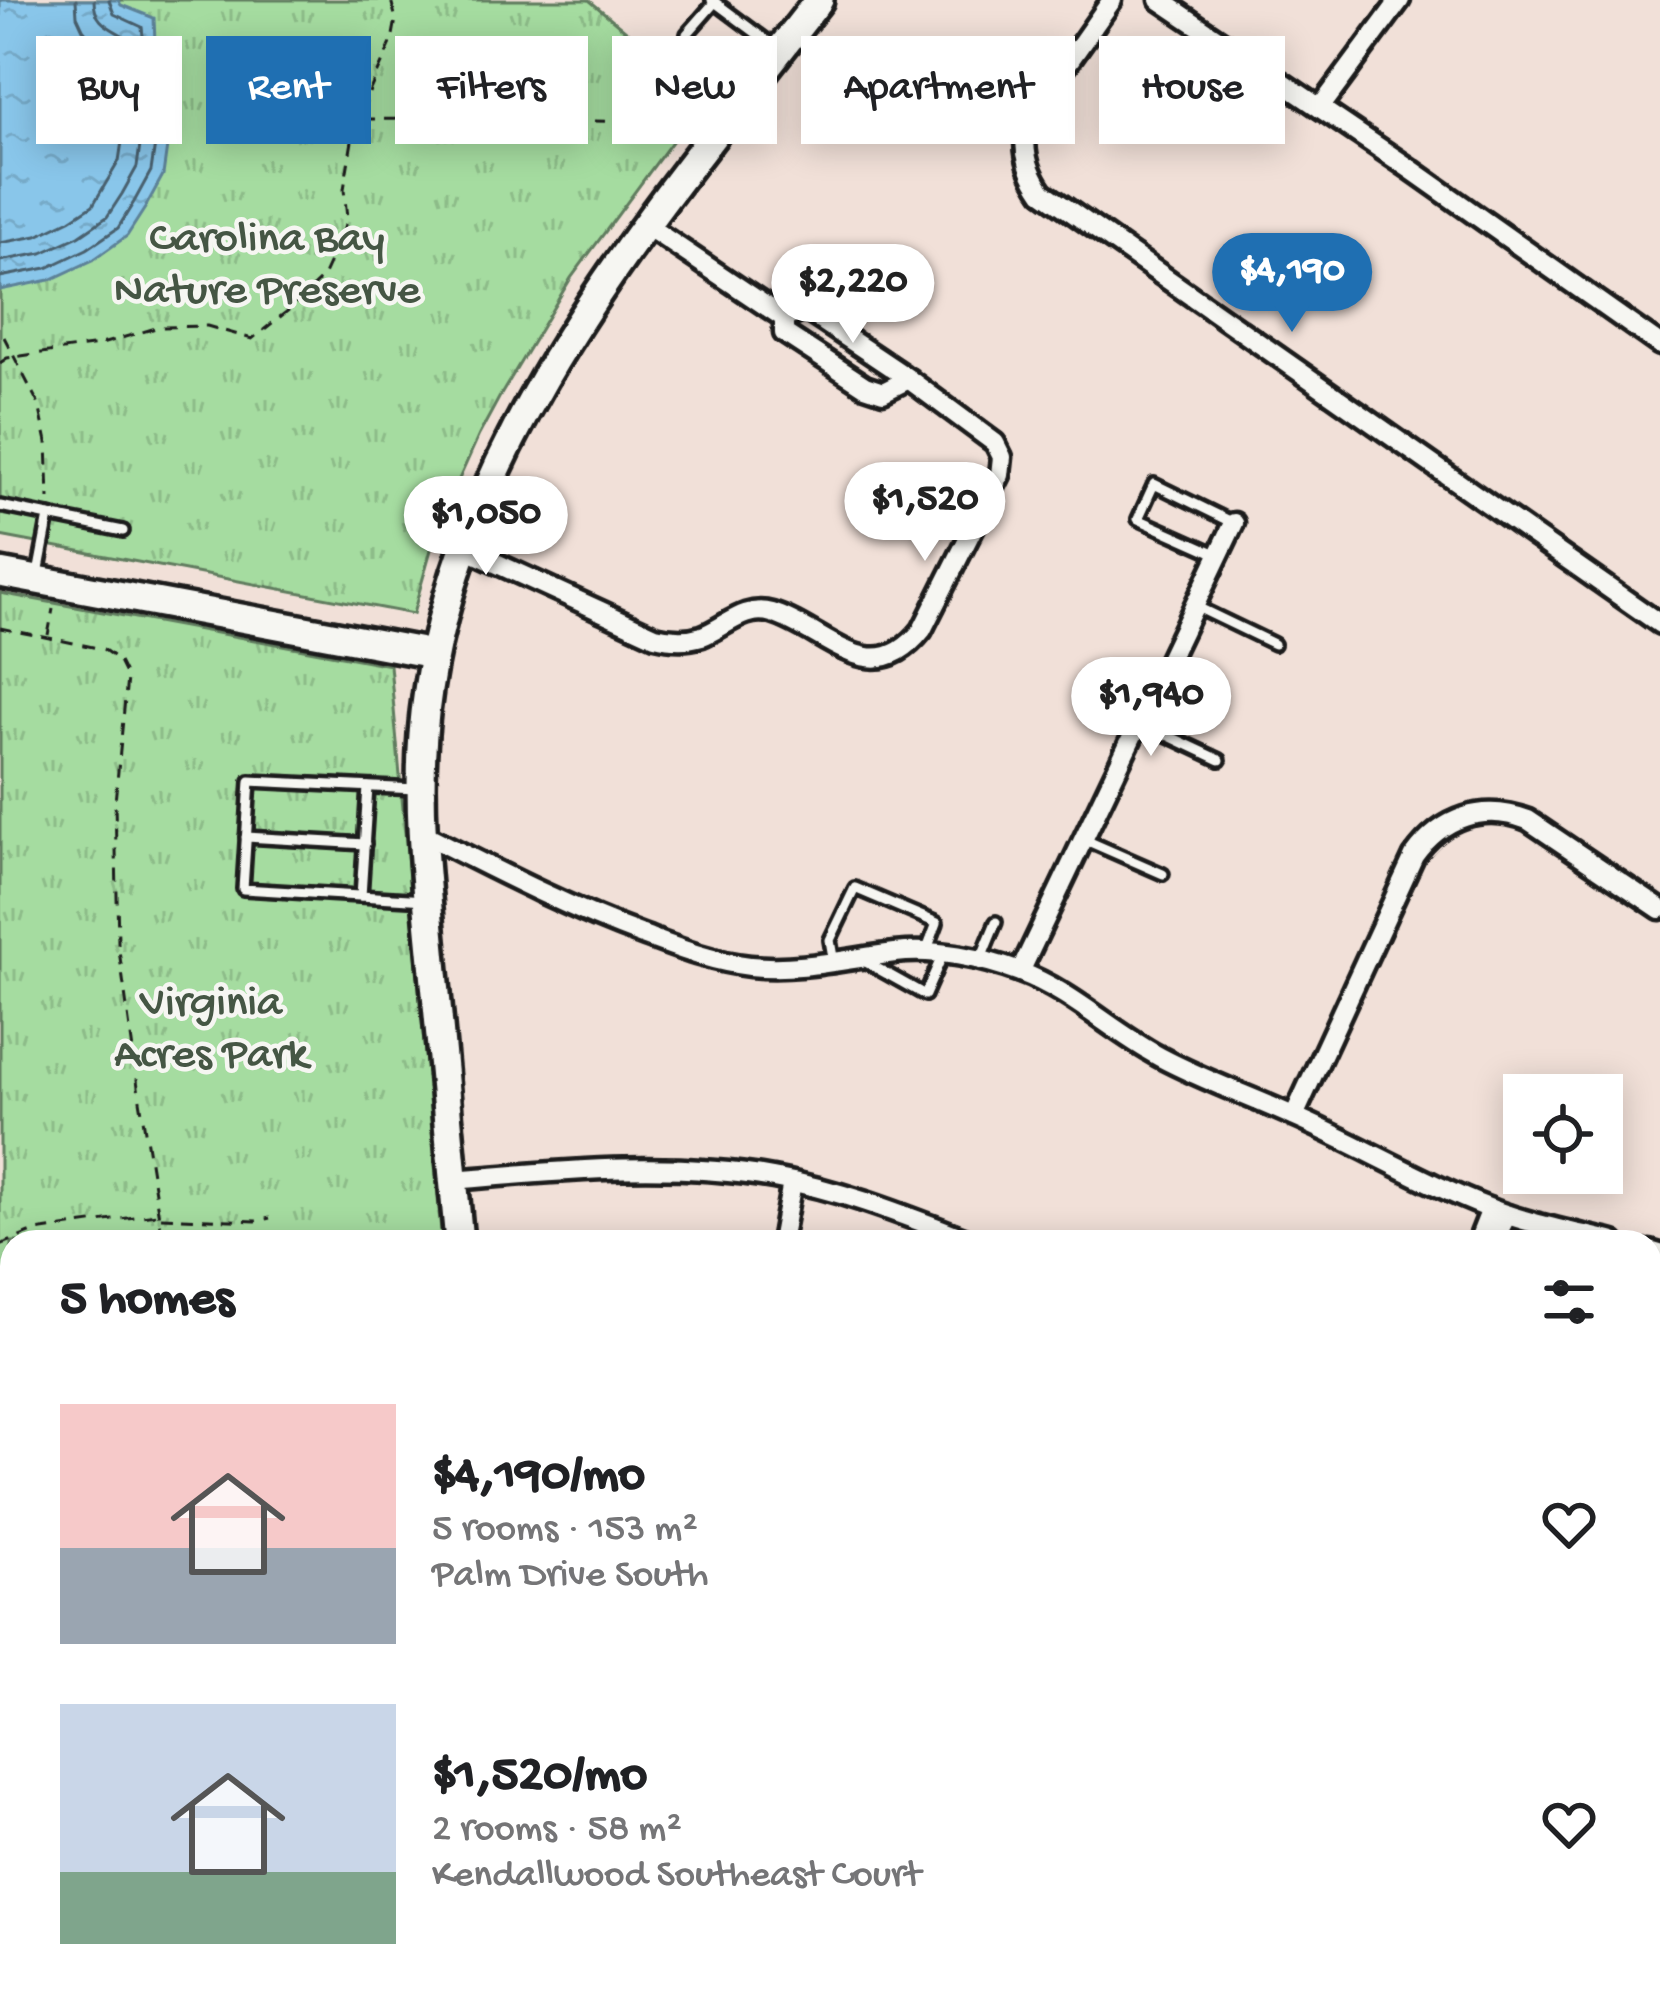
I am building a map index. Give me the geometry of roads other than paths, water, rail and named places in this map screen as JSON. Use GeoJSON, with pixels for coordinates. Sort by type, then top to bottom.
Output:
{"type":"FeatureCollection","features":[{"type":"Feature","properties":{"kind":"street"},"geometry":{"type":"LineString","coordinates":[[777,54],[819,0]]}},
{"type":"Feature","properties":{"kind":"street"},"geometry":{"type":"LineString","coordinates":[[1112,0],[1029,118],[1025,157],[1042,192],[1660,624]]}},
{"type":"Feature","properties":{"kind":"street"},"geometry":{"type":"LineString","coordinates":[[1160,0],[1660,345]]}},
{"type":"Feature","properties":{"kind":"street"},"geometry":{"type":"LineString","coordinates":[[1320,109],[1400,0]]}},
{"type":"Feature","properties":{"kind":"street"},"geometry":{"type":"LineString","coordinates":[[458,1230],[422,833],[423,737],[434,654],[463,548],[485,490],[525,412],[599,294],[708,144]]}},
{"type":"Feature","properties":{"kind":"street"},"geometry":{"type":"LineString","coordinates":[[647,226],[784,317]]}},
{"type":"Feature","properties":{"kind":"street"},"geometry":{"type":"LineString","coordinates":[[463,548],[655,636],[674,640],[702,636],[749,611],[772,614],[864,658],[907,648],[922,630],[1000,475],[1002,457],[995,443],[806,310],[784,317]]}},
{"type":"Feature","properties":{"kind":"street"},"geometry":{"type":"LineString","coordinates":[[784,317],[784,332],[866,386],[883,392],[910,380]]}},
{"type":"Feature","properties":{"kind":"street"},"geometry":{"type":"LineString","coordinates":[[1020,972],[1234,523]]}},
{"type":"Feature","properties":{"kind":"street"},"geometry":{"type":"LineString","coordinates":[[0,573],[434,654]]}},
{"type":"Feature","properties":{"kind":"street"},"geometry":{"type":"LineString","coordinates":[[1294,1116],[1414,856],[1445,824],[1486,812],[1528,820],[1660,909]]}},
{"type":"Feature","properties":{"kind":"street"},"geometry":{"type":"LineString","coordinates":[[422,833],[616,926],[696,955],[772,968],[898,952],[934,953],[1020,972],[1068,995],[1154,1054],[1195,1075],[1294,1116],[1455,1195],[1568,1230]]}},
{"type":"Feature","properties":{"kind":"street"},"geometry":{"type":"LineString","coordinates":[[453,1180],[568,1170],[706,1170],[792,1182],[860,1200],[941,1230]]}},
{"type":"Feature","properties":{"kind":"street"},"geometry":{"type":"LineString","coordinates":[[783,1230],[792,1182]]}},
{"type":"Feature","properties":{"kind":"street"},"geometry":{"type":"LineString","coordinates":[[1486,1230],[1499,1212]]}},
{"type":"Feature","properties":{"kind":"street"},"geometry":{"type":"LineString","coordinates":[[1495,1230],[1499,1212]]}},
{"type":"Feature","properties":{"kind":"lane"},"geometry":{"type":"LineString","coordinates":[[687,36],[713,1],[780,50]]}},
{"type":"Feature","properties":{"kind":"lane"},"geometry":{"type":"LineString","coordinates":[[1219,555],[1138,518],[1154,484],[1234,523]]}},
{"type":"Feature","properties":{"kind":"lane"},"geometry":{"type":"LineString","coordinates":[[0,506],[123,531]]}},
{"type":"Feature","properties":{"kind":"lane"},"geometry":{"type":"LineString","coordinates":[[37,580],[49,516]]}},
{"type":"Feature","properties":{"kind":"lane"},"geometry":{"type":"LineString","coordinates":[[1195,606],[1274,644]]}},
{"type":"Feature","properties":{"kind":"lane"},"geometry":{"type":"LineString","coordinates":[[1139,722],[1220,760]]}},
{"type":"Feature","properties":{"kind":"lane"},"geometry":{"type":"LineString","coordinates":[[421,789],[250,781],[243,890],[427,900]]}},
{"type":"Feature","properties":{"kind":"lane"},"geometry":{"type":"LineString","coordinates":[[361,896],[368,787]]}},
{"type":"Feature","properties":{"kind":"lane"},"geometry":{"type":"LineString","coordinates":[[246,837],[365,844]]}},
{"type":"Feature","properties":{"kind":"lane"},"geometry":{"type":"LineString","coordinates":[[1084,838],[1163,874]]}},
{"type":"Feature","properties":{"kind":"lane"},"geometry":{"type":"LineString","coordinates":[[834,963],[830,940],[855,888],[937,923],[925,995],[859,959]]}},
{"type":"Feature","properties":{"kind":"lane"},"geometry":{"type":"LineString","coordinates":[[980,961],[996,922]]}},
{"type":"Feature","properties":{"kind":"water"},"geometry":{"type":"Polygon","coordinates":[[[0,0],[118,0],[154,18],[155,36],[36,36],[36,144],[167,144],[163,175],[127,236],[93,260],[50,280],[0,290],[0,0]]]}},
{"type":"Feature","properties":{"kind":"park label","name":"Carolina Bay Nature Preserve"},"geometry":{"type":"Point","coordinates":[267,266]}},
{"type":"Feature","properties":{"kind":"park label","name":"Virginia Acres Park"},"geometry":{"type":"Point","coordinates":[211,1030]}}]}
